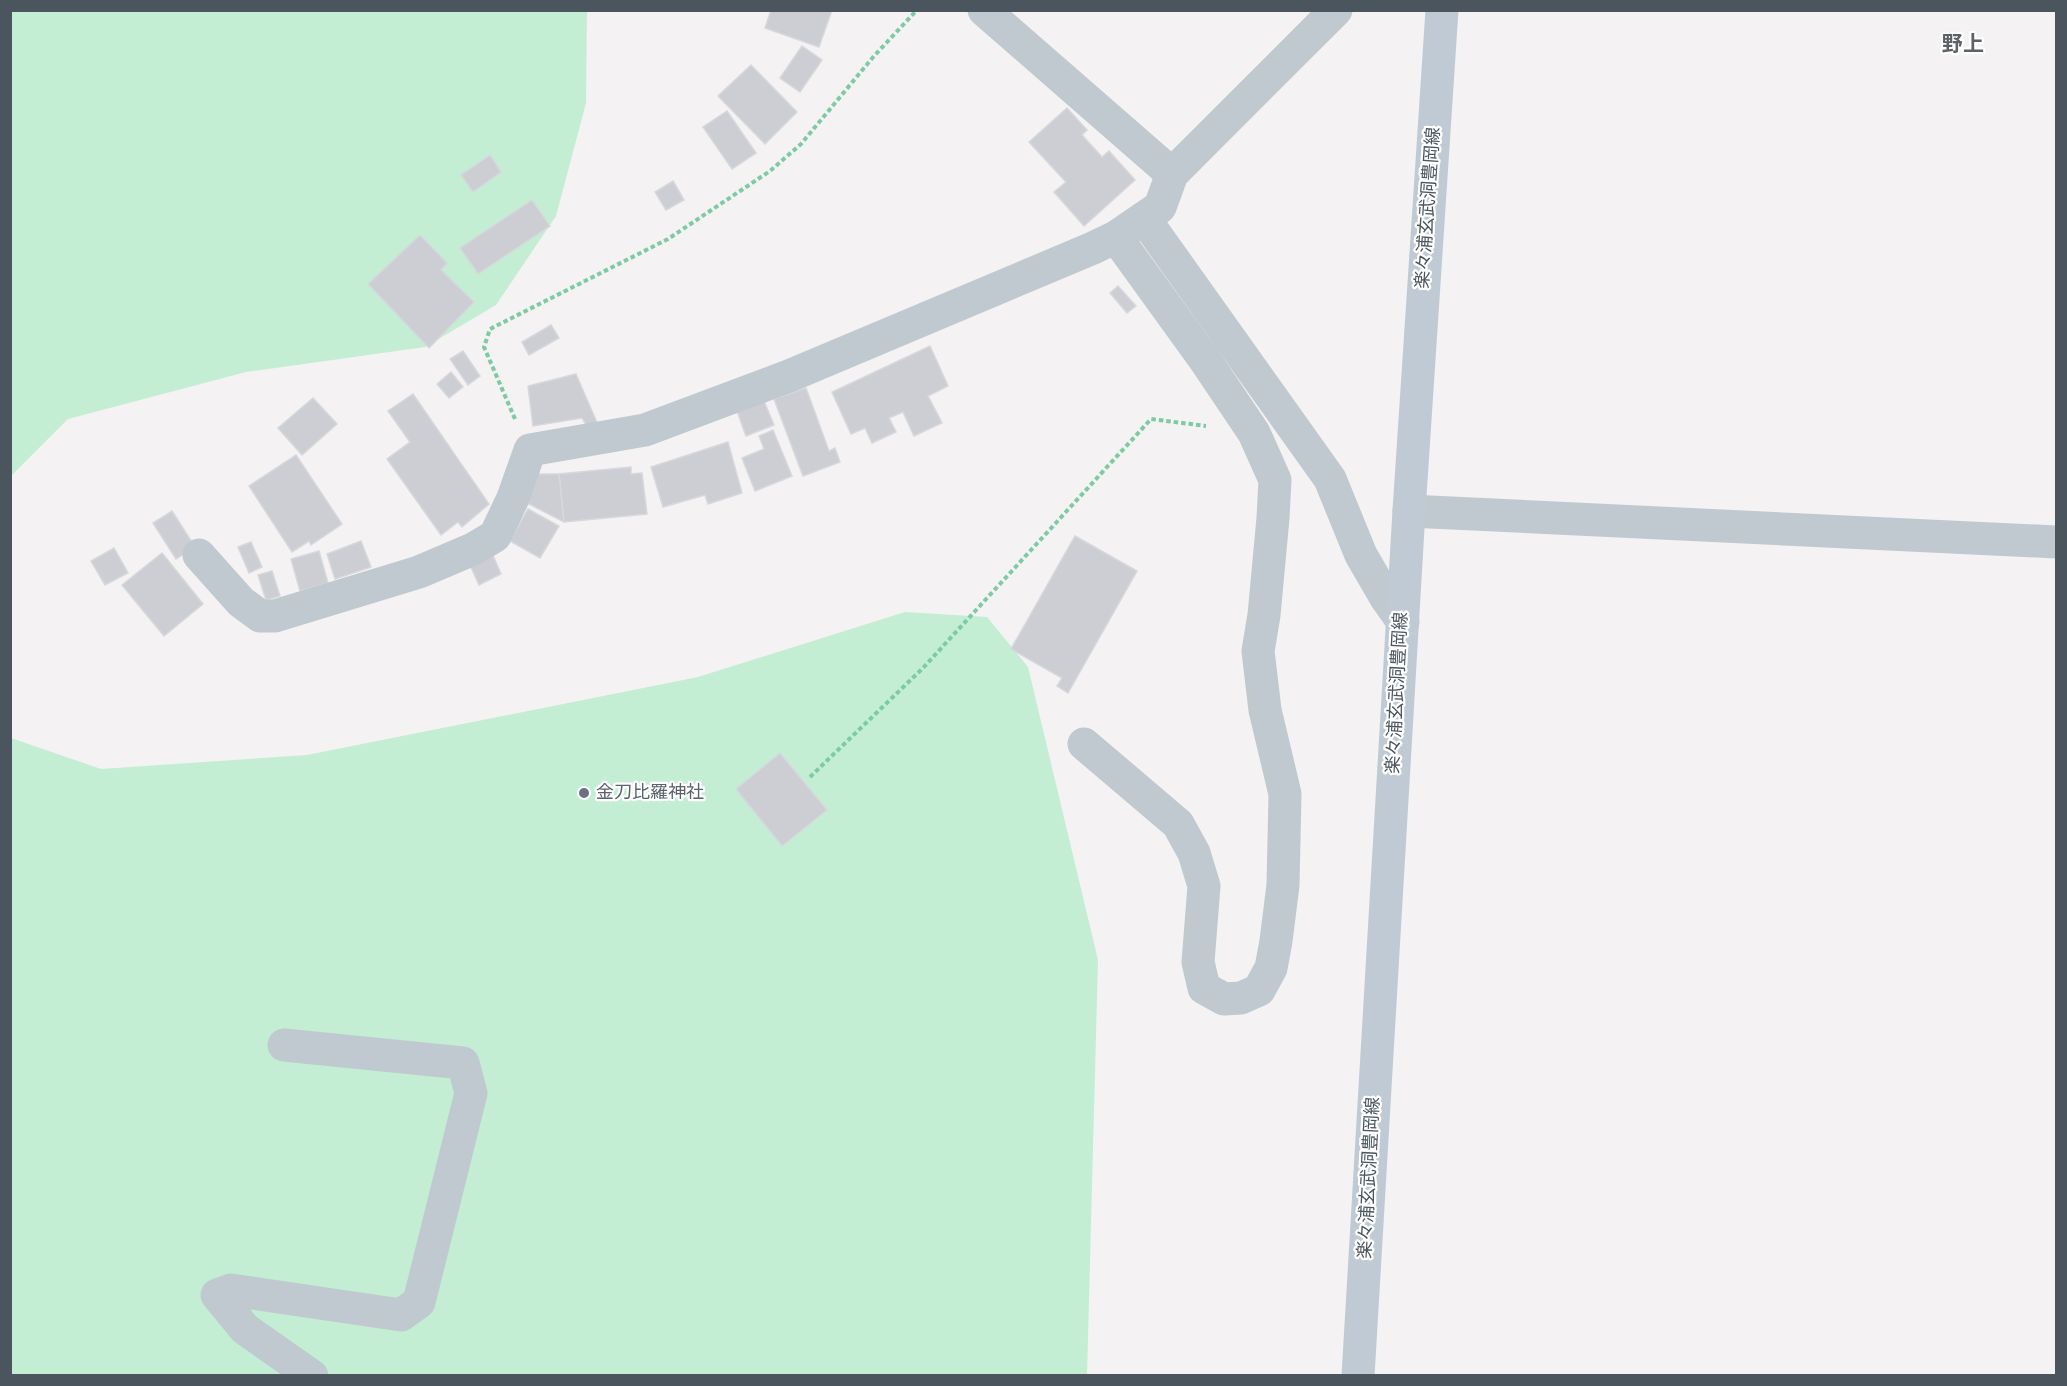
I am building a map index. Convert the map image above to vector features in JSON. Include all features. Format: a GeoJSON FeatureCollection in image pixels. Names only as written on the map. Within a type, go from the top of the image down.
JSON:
{"type":"FeatureCollection","features":[{"type":"Feature","properties":{"kind":"main road","name":"楽々浦玄武洞豊岡線"},"geometry":{"type":"LineString","coordinates":[[1358,1376],[1409,511],[1442,10]]}},
{"type":"Feature","properties":{"kind":"street"},"geometry":{"type":"LineString","coordinates":[[984,10],[1172,174]]}},
{"type":"Feature","properties":{"kind":"street"},"geometry":{"type":"LineString","coordinates":[[199,555],[241,602],[260,616],[275,616],[419,572],[473,549],[495,536],[513,498],[530,450],[645,430],[789,376],[1116,237],[1160,207],[1172,174],[1336,10]]}},
{"type":"Feature","properties":{"kind":"street"},"geometry":{"type":"LineString","coordinates":[[1144,218],[1330,480],[1361,555],[1403,622]]}},
{"type":"Feature","properties":{"kind":"street"},"geometry":{"type":"LineString","coordinates":[[1084,744],[1178,824],[1194,853],[1204,886],[1198,962],[1204,988],[1224,999],[1241,998],[1259,990],[1271,968],[1274,950],[1283,885],[1285,828],[1285,794],[1265,710],[1258,651],[1265,604],[1275,480],[1254,433],[1205,360],[1116,237]]}},
{"type":"Feature","properties":{"kind":"street"},"geometry":{"type":"LineString","coordinates":[[1409,511],[2056,542]]}},
{"type":"Feature","properties":{"kind":"street"},"geometry":{"type":"LineString","coordinates":[[284,1045],[463,1063],[471,1093],[419,1302],[401,1315],[231,1290],[217,1295],[245,1329],[312,1376]]}},
{"type":"Feature","properties":{"kind":"path"},"geometry":{"type":"LineString","coordinates":[[530,450],[484,347],[490,329],[668,239],[770,171],[801,144],[874,56],[917,10]]}},
{"type":"Feature","properties":{"kind":"path"},"geometry":{"type":"LineString","coordinates":[[810,777],[923,668],[1151,418],[1254,433]]}},
{"type":"Feature","properties":{"kind":"green space"},"geometry":{"type":"Polygon","coordinates":[[[11,11],[587,11],[586,103],[556,216],[496,305],[425,347],[246,372],[68,419],[11,476],[11,11]]]}},
{"type":"Feature","properties":{"kind":"green space"},"geometry":{"type":"Polygon","coordinates":[[[905,612],[987,617],[1028,667],[1098,960],[1087,1375],[11,1376],[11,738],[101,769],[307,755],[698,677],[905,612]]]}},
{"type":"Feature","properties":{"kind":"building"},"geometry":{"type":"Polygon","coordinates":[[[771,10],[832,10],[819,47],[765,28],[771,10]]]}},
{"type":"Feature","properties":{"kind":"building"},"geometry":{"type":"Polygon","coordinates":[[[802,46],[822,60],[800,92],[780,78],[802,46]]]}},
{"type":"Feature","properties":{"kind":"building"},"geometry":{"type":"Polygon","coordinates":[[[751,65],[797,112],[765,144],[718,96],[751,65]]]}},
{"type":"Feature","properties":{"kind":"building"},"geometry":{"type":"Polygon","coordinates":[[[1067,108],[1087,130],[1082,135],[1102,157],[1109,151],[1135,180],[1084,226],[1054,192],[1066,182],[1029,142],[1067,108]]]}},
{"type":"Feature","properties":{"kind":"building"},"geometry":{"type":"Polygon","coordinates":[[[727,111],[756,153],[732,169],[703,127],[727,111]]]}},
{"type":"Feature","properties":{"kind":"building"},"geometry":{"type":"Polygon","coordinates":[[[490,155],[501,172],[473,192],[461,175],[490,155]]]}},
{"type":"Feature","properties":{"kind":"building"},"geometry":{"type":"Polygon","coordinates":[[[673,181],[684,200],[666,210],[655,192],[673,181]]]}},
{"type":"Feature","properties":{"kind":"building"},"geometry":{"type":"Polygon","coordinates":[[[532,200],[550,226],[478,274],[460,248],[532,200]]]}},
{"type":"Feature","properties":{"kind":"building"},"geometry":{"type":"Polygon","coordinates":[[[420,235],[447,263],[441,270],[474,302],[429,348],[368,284],[420,235]]]}},
{"type":"Feature","properties":{"kind":"building"},"geometry":{"type":"Polygon","coordinates":[[[1118,286],[1136,306],[1127,313],[1110,293],[1118,286]]]}},
{"type":"Feature","properties":{"kind":"building"},"geometry":{"type":"Polygon","coordinates":[[[551,325],[559,338],[529,355],[522,342],[551,325]]]}},
{"type":"Feature","properties":{"kind":"building"},"geometry":{"type":"Polygon","coordinates":[[[930,346],[948,386],[928,396],[942,423],[914,436],[903,412],[889,418],[896,432],[872,443],[865,428],[851,434],[832,392],[930,346]]]}},
{"type":"Feature","properties":{"kind":"building"},"geometry":{"type":"Polygon","coordinates":[[[463,351],[480,376],[468,385],[450,359],[463,351]]]}},
{"type":"Feature","properties":{"kind":"building"},"geometry":{"type":"Polygon","coordinates":[[[451,372],[463,387],[449,398],[437,384],[451,372]]]}},
{"type":"Feature","properties":{"kind":"building"},"geometry":{"type":"Polygon","coordinates":[[[576,374],[598,425],[588,428],[582,418],[533,426],[528,386],[576,374]]]}},
{"type":"Feature","properties":{"kind":"building"},"geometry":{"type":"Polygon","coordinates":[[[806,388],[829,451],[835,448],[840,462],[803,476],[774,399],[806,388]]]}},
{"type":"Feature","properties":{"kind":"building"},"geometry":{"type":"Polygon","coordinates":[[[413,394],[489,504],[462,527],[458,522],[441,535],[387,459],[410,442],[388,411],[413,394]]]}},
{"type":"Feature","properties":{"kind":"building"},"geometry":{"type":"Polygon","coordinates":[[[313,398],[337,424],[302,455],[278,428],[313,398]]]}},
{"type":"Feature","properties":{"kind":"building"},"geometry":{"type":"Polygon","coordinates":[[[764,401],[774,425],[746,436],[737,411],[764,401]]]}},
{"type":"Feature","properties":{"kind":"building"},"geometry":{"type":"Polygon","coordinates":[[[773,430],[792,476],[755,491],[742,458],[764,449],[759,436],[773,430]]]}},
{"type":"Feature","properties":{"kind":"building"},"geometry":{"type":"Polygon","coordinates":[[[728,442],[742,493],[708,504],[705,495],[663,507],[651,467],[728,442]]]}},
{"type":"Feature","properties":{"kind":"building"},"geometry":{"type":"Polygon","coordinates":[[[296,455],[342,524],[311,545],[309,541],[292,552],[249,486],[296,455]]]}},
{"type":"Feature","properties":{"kind":"building"},"geometry":{"type":"Polygon","coordinates":[[[631,467],[631,474],[642,473],[647,514],[564,522],[559,474],[631,467]]]}},
{"type":"Feature","properties":{"kind":"building"},"geometry":{"type":"Polygon","coordinates":[[[536,474],[559,474],[564,522],[523,501],[536,474]]]}},
{"type":"Feature","properties":{"kind":"building"},"geometry":{"type":"Polygon","coordinates":[[[528,509],[559,526],[540,558],[510,541],[528,509]]]}},
{"type":"Feature","properties":{"kind":"building"},"geometry":{"type":"Polygon","coordinates":[[[172,511],[195,547],[176,559],[153,523],[172,511]]]}},
{"type":"Feature","properties":{"kind":"building"},"geometry":{"type":"Polygon","coordinates":[[[1075,536],[1137,571],[1068,693],[1057,686],[1062,678],[1011,649],[1075,536]]]}},
{"type":"Feature","properties":{"kind":"building"},"geometry":{"type":"Polygon","coordinates":[[[361,541],[371,567],[335,579],[327,554],[361,541]]]}},
{"type":"Feature","properties":{"kind":"building"},"geometry":{"type":"Polygon","coordinates":[[[251,542],[262,567],[249,573],[238,547],[251,542]]]}},
{"type":"Feature","properties":{"kind":"building"},"geometry":{"type":"Polygon","coordinates":[[[114,548],[128,573],[105,585],[91,561],[114,548]]]}},
{"type":"Feature","properties":{"kind":"building"},"geometry":{"type":"Polygon","coordinates":[[[319,551],[328,583],[300,591],[291,559],[319,551]]]}},
{"type":"Feature","properties":{"kind":"building"},"geometry":{"type":"Polygon","coordinates":[[[162,553],[203,604],[164,636],[122,585],[162,553]]]}},
{"type":"Feature","properties":{"kind":"building"},"geometry":{"type":"Polygon","coordinates":[[[492,553],[501,574],[479,585],[469,563],[492,553]]]}},
{"type":"Feature","properties":{"kind":"building"},"geometry":{"type":"Polygon","coordinates":[[[272,571],[280,596],[266,600],[258,575],[272,571]]]}},
{"type":"Feature","properties":{"kind":"building"},"geometry":{"type":"Polygon","coordinates":[[[780,753],[827,810],[782,846],[736,789],[780,753]]]}},
{"type":"Feature","properties":{"kind":"place","name":"金刀比羅神社"},"geometry":{"type":"Point","coordinates":[584,793]}},
{"type":"Feature","properties":{"kind":"district","name":"野上"},"geometry":{"type":"Point","coordinates":[1963,45]}}]}
